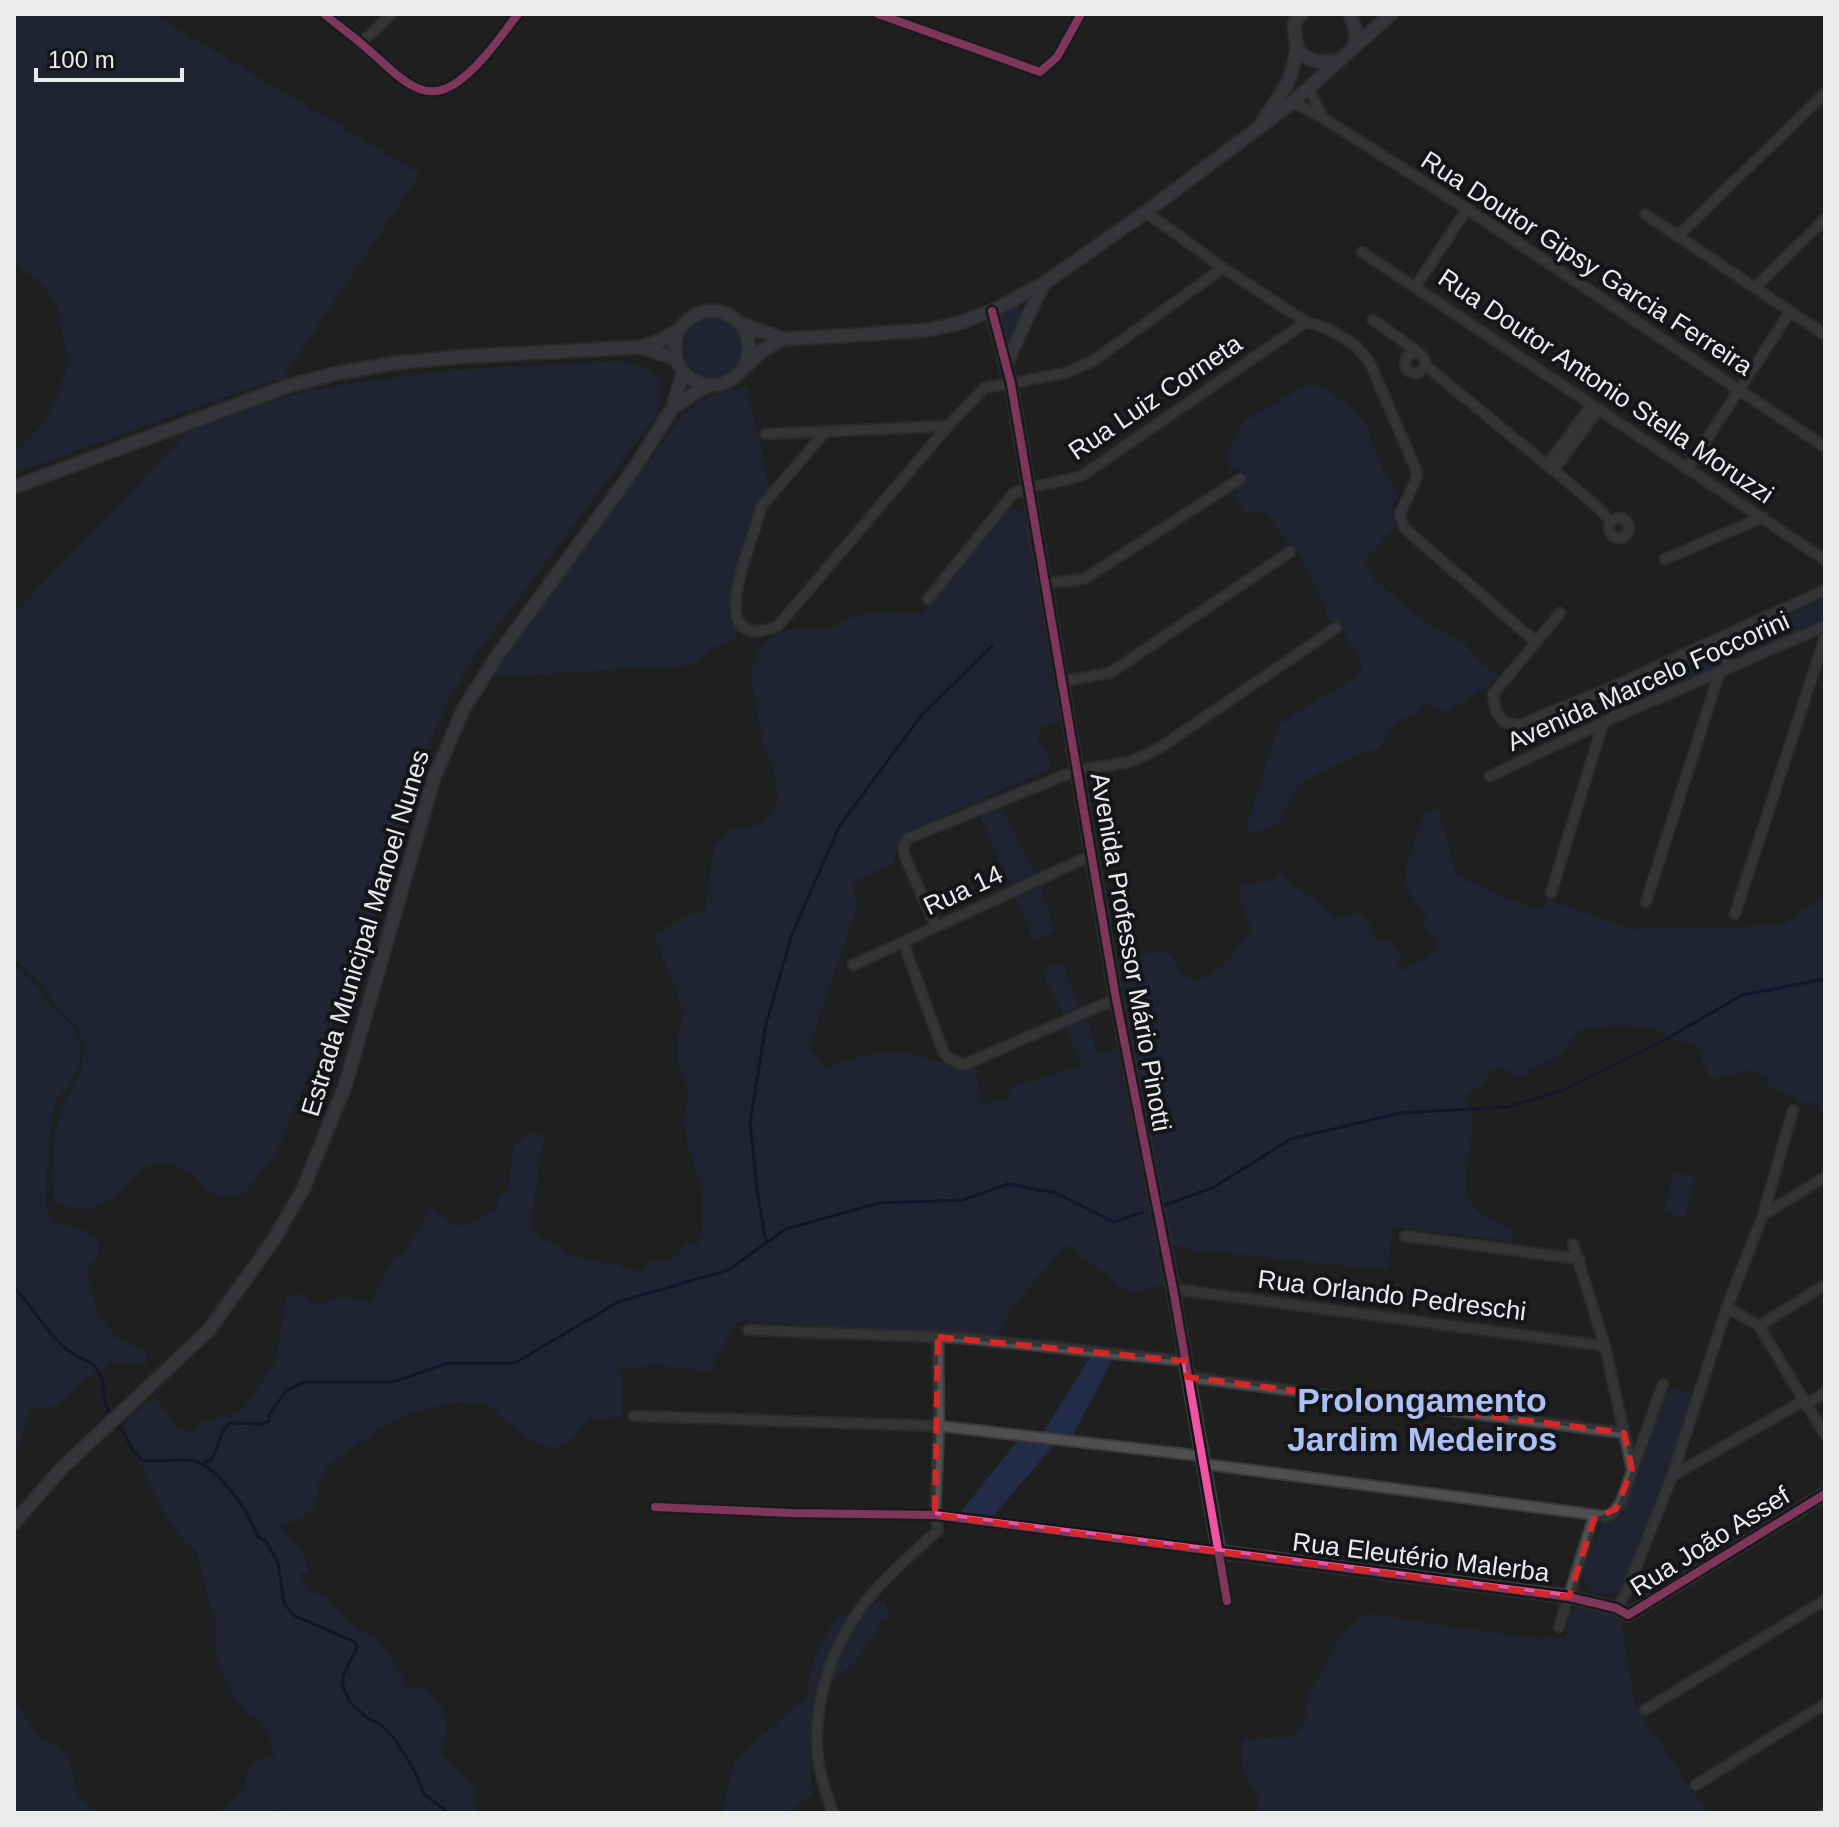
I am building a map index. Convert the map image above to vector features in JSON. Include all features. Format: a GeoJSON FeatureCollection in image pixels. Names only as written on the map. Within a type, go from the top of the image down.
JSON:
{"type":"FeatureCollection","features":[{"type":"Feature","properties":{"kind":"street"},"geometry":{"type":"LineString","coordinates":[[324,14],[401,80],[418,89],[435,91],[455,84],[518,14]]}},
{"type":"Feature","properties":{"kind":"street"},"geometry":{"type":"LineString","coordinates":[[361,43],[391,14]]}},
{"type":"Feature","properties":{"kind":"street"},"geometry":{"type":"LineString","coordinates":[[878,14],[1040,72],[1057,57],[1081,14]]}},
{"type":"Feature","properties":{"kind":"street"},"geometry":{"type":"LineString","coordinates":[[1350,14],[1356,32],[1354,47]]}},
{"type":"Feature","properties":{"kind":"street"},"geometry":{"type":"LineString","coordinates":[[14,487],[291,385],[395,363],[640,347],[660,341],[702,312],[716,310],[731,315],[742,324],[783,339],[927,330],[956,324],[992,311],[1043,284],[1146,212],[1293,102],[1391,14]]}},
{"type":"Feature","properties":{"kind":"street"},"geometry":{"type":"LineString","coordinates":[[1259,127],[1287,84],[1297,49],[1297,17]]}},
{"type":"Feature","properties":{"kind":"street"},"geometry":{"type":"LineString","coordinates":[[1297,49],[1305,57],[1319,63],[1338,61]]}},
{"type":"Feature","properties":{"kind":"street"},"geometry":{"type":"LineString","coordinates":[[1287,84],[1293,102]]}},
{"type":"Feature","properties":{"kind":"street"},"geometry":{"type":"LineString","coordinates":[[1309,89],[1323,118]]}},
{"type":"Feature","properties":{"kind":"street"},"geometry":{"type":"LineString","coordinates":[[1678,236],[1825,93]]}},
{"type":"Feature","properties":{"kind":"street","name":"Rua Doutor Gipsy Garcia Ferreira"},"geometry":{"type":"LineString","coordinates":[[1293,102],[1467,209],[1825,447]]}},
{"type":"Feature","properties":{"kind":"street"},"geometry":{"type":"LineString","coordinates":[[1416,286],[1467,209]]}},
{"type":"Feature","properties":{"kind":"street"},"geometry":{"type":"LineString","coordinates":[[1146,212],[1223,268],[1306,322],[1329,329],[1356,346],[1369,361],[1417,472],[1400,514],[1404,528],[1536,642],[1560,613]]}},
{"type":"Feature","properties":{"kind":"street"},"geometry":{"type":"LineString","coordinates":[[1645,214],[1825,335]]}},
{"type":"Feature","properties":{"kind":"street"},"geometry":{"type":"LineString","coordinates":[[1755,288],[1825,219]]}},
{"type":"Feature","properties":{"kind":"street","name":"Rua Doutor Antonio Stella Moruzzi"},"geometry":{"type":"LineString","coordinates":[[1362,252],[1825,560]]}},
{"type":"Feature","properties":{"kind":"street"},"geometry":{"type":"LineString","coordinates":[[826,431],[761,507],[734,601],[737,619],[745,628],[753,631],[777,627],[984,388],[1066,373],[1093,361],[1223,268]]}},
{"type":"Feature","properties":{"kind":"street"},"geometry":{"type":"LineString","coordinates":[[1007,362],[1043,284]]}},
{"type":"Feature","properties":{"kind":"street","name":"Avenida Professor Mário Pinotti"},"geometry":{"type":"LineString","coordinates":[[992,311],[1007,362],[1116,999],[1173,1289],[1227,1601]]}},
{"type":"Feature","properties":{"kind":"street"},"geometry":{"type":"LineString","coordinates":[[1688,468],[1790,312]]}},
{"type":"Feature","properties":{"kind":"street"},"geometry":{"type":"LineString","coordinates":[[1373,320],[1421,354],[1425,365],[1611,521]]}},
{"type":"Feature","properties":{"kind":"street","name":"Rua Luiz Corneta"},"geometry":{"type":"LineString","coordinates":[[928,599],[1013,494],[1027,487],[1046,486],[1083,475],[1306,322]]}},
{"type":"Feature","properties":{"kind":"street"},"geometry":{"type":"LineString","coordinates":[[742,324],[749,337],[750,352],[746,366]]}},
{"type":"Feature","properties":{"kind":"street"},"geometry":{"type":"LineString","coordinates":[[679,330],[675,344],[676,359],[683,372],[694,381],[708,385],[723,384],[736,377],[763,350],[783,339]]}},
{"type":"Feature","properties":{"kind":"street"},"geometry":{"type":"LineString","coordinates":[[1396,337],[1409,371],[1416,373],[1425,365]]}},
{"type":"Feature","properties":{"kind":"street"},"geometry":{"type":"LineString","coordinates":[[640,347],[676,359]]}},
{"type":"Feature","properties":{"kind":"street"},"geometry":{"type":"LineString","coordinates":[[1405,364],[1410,354],[1421,354]]}},
{"type":"Feature","properties":{"kind":"street","name":"Estrada Municipal Manoel Nunes"},"geometry":{"type":"LineString","coordinates":[[14,1523],[62,1468],[209,1330],[275,1238],[303,1189],[345,1086],[434,778],[451,733],[490,665],[634,469],[673,407],[683,372]]}},
{"type":"Feature","properties":{"kind":"street","name":"Estrada Municipal Manoel Nunes"},"geometry":{"type":"LineString","coordinates":[[673,407],[708,385]]}},
{"type":"Feature","properties":{"kind":"street"},"geometry":{"type":"LineString","coordinates":[[1550,468],[1596,407]]}},
{"type":"Feature","properties":{"kind":"street"},"geometry":{"type":"LineString","coordinates":[[765,434],[948,426]]}},
{"type":"Feature","properties":{"kind":"street"},"geometry":{"type":"LineString","coordinates":[[1045,583],[1084,579],[1240,479]]}},
{"type":"Feature","properties":{"kind":"street"},"geometry":{"type":"LineString","coordinates":[[1665,559],[1763,517]]}},
{"type":"Feature","properties":{"kind":"street"},"geometry":{"type":"LineString","coordinates":[[1063,681],[1110,673],[1290,552]]}},
{"type":"Feature","properties":{"kind":"street","name":"Avenida Marcelo Foccorini"},"geometry":{"type":"LineString","coordinates":[[1536,642],[1499,685],[1492,699],[1504,722],[1519,725],[1605,690],[1825,590]]}},
{"type":"Feature","properties":{"kind":"street","name":"Avenida Marcelo Foccorini"},"geometry":{"type":"LineString","coordinates":[[1490,776],[1615,717],[1825,626]]}},
{"type":"Feature","properties":{"kind":"street"},"geometry":{"type":"LineString","coordinates":[[936,926],[903,849],[911,837],[1078,770],[1130,762],[1158,749],[1336,628]]}},
{"type":"Feature","properties":{"kind":"street"},"geometry":{"type":"LineString","coordinates":[[1735,914],[1825,637]]}},
{"type":"Feature","properties":{"kind":"street"},"geometry":{"type":"LineString","coordinates":[[1716,641],[1730,668]]}},
{"type":"Feature","properties":{"kind":"street"},"geometry":{"type":"LineString","coordinates":[[1646,902],[1719,674]]}},
{"type":"Feature","properties":{"kind":"street"},"geometry":{"type":"LineString","coordinates":[[1605,690],[1615,717]]}},
{"type":"Feature","properties":{"kind":"street"},"geometry":{"type":"LineString","coordinates":[[1551,893],[1603,723]]}},
{"type":"Feature","properties":{"kind":"street","name":"Rua 14"},"geometry":{"type":"LineString","coordinates":[[853,965],[1092,855]]}},
{"type":"Feature","properties":{"kind":"street"},"geometry":{"type":"LineString","coordinates":[[903,942],[943,1051],[958,1063],[970,1063],[1116,999]]}},
{"type":"Feature","properties":{"kind":"street"},"geometry":{"type":"LineString","coordinates":[[1616,1608],[1626,1593],[1672,1476],[1727,1307],[1763,1215],[1793,1110]]}},
{"type":"Feature","properties":{"kind":"street"},"geometry":{"type":"LineString","coordinates":[[1763,1215],[1825,1177]]}},
{"type":"Feature","properties":{"kind":"street"},"geometry":{"type":"LineString","coordinates":[[1405,1236],[1580,1259]]}},
{"type":"Feature","properties":{"kind":"street"},"geometry":{"type":"LineString","coordinates":[[1573,1244],[1605,1346],[1632,1469]]}},
{"type":"Feature","properties":{"kind":"street"},"geometry":{"type":"LineString","coordinates":[[1759,1326],[1825,1285]]}},
{"type":"Feature","properties":{"kind":"street","name":"Rua Orlando Pedreschi"},"geometry":{"type":"LineString","coordinates":[[1173,1289],[1605,1346]]}},
{"type":"Feature","properties":{"kind":"street"},"geometry":{"type":"LineString","coordinates":[[1727,1307],[1759,1326],[1825,1435]]}},
{"type":"Feature","properties":{"kind":"street"},"geometry":{"type":"LineString","coordinates":[[748,1330],[938,1337],[1185,1361]]}},
{"type":"Feature","properties":{"kind":"street"},"geometry":{"type":"LineString","coordinates":[[833,1813],[819,1754],[817,1730],[823,1689],[841,1639],[868,1599],[938,1530],[935,1515],[939,1426],[938,1337]]}},
{"type":"Feature","properties":{"kind":"street"},"geometry":{"type":"LineString","coordinates":[[1187,1377],[1624,1433]]}},
{"type":"Feature","properties":{"kind":"street"},"geometry":{"type":"LineString","coordinates":[[634,1416],[939,1426],[1594,1516],[1611,1515],[1616,1509],[1663,1384]]}},
{"type":"Feature","properties":{"kind":"street"},"geometry":{"type":"LineString","coordinates":[[1672,1476],[1798,1404],[1806,1404],[1825,1393]]}},
{"type":"Feature","properties":{"kind":"street","name":"Rua João Assef"},"geometry":{"type":"LineString","coordinates":[[1616,1608],[1631,1614],[1825,1494]]}},
{"type":"Feature","properties":{"kind":"street"},"geometry":{"type":"LineString","coordinates":[[655,1507],[935,1515],[1219,1552]]}},
{"type":"Feature","properties":{"kind":"street"},"geometry":{"type":"LineString","coordinates":[[1559,1627],[1594,1516]]}},
{"type":"Feature","properties":{"kind":"street","name":"Rua Eleutério Malerba"},"geometry":{"type":"LineString","coordinates":[[1219,1552],[1569,1597],[1616,1608]]}},
{"type":"Feature","properties":{"kind":"street"},"geometry":{"type":"LineString","coordinates":[[1645,1710],[1825,1600]]}},
{"type":"Feature","properties":{"kind":"street"},"geometry":{"type":"LineString","coordinates":[[1696,1785],[1825,1704]]}},
{"type":"Feature","properties":{"kind":"highlighted area"},"geometry":{"type":"Polygon","coordinates":[[[938,1337],[1185,1361],[1187,1377],[1624,1433],[1632,1469],[1616,1509],[1594,1519],[1569,1597],[935,1515],[938,1337]]]}},
{"type":"Feature","properties":{"kind":"shaded area"},"geometry":{"type":"Polygon","coordinates":[[[14,14],[152,14],[420,174],[284,376],[14,473],[14,454],[46,421],[68,363],[57,305],[40,282],[14,263],[14,14]]]}},
{"type":"Feature","properties":{"kind":"shaded area"},"geometry":{"type":"Polygon","coordinates":[[[1018,305],[1025,310],[1013,338],[1007,338],[1001,314],[1018,305]]]}},
{"type":"Feature","properties":{"kind":"shaded area"},"geometry":{"type":"Polygon","coordinates":[[[713,319],[734,327],[742,348],[734,369],[713,377],[692,369],[684,348],[692,327],[713,319]]]}},
{"type":"Feature","properties":{"kind":"shaded area"},"geometry":{"type":"Polygon","coordinates":[[[621,361],[643,367],[656,376],[661,390],[658,413],[476,654],[447,702],[420,766],[346,1012],[327,1032],[275,1155],[242,1195],[221,1195],[208,1190],[192,1173],[169,1163],[143,1167],[107,1201],[89,1208],[70,1207],[55,1200],[52,1176],[55,1134],[60,1110],[81,1072],[84,1049],[79,1028],[57,1008],[40,983],[14,958],[14,614],[190,430],[291,395],[340,385],[456,370],[621,361]]]}},
{"type":"Feature","properties":{"kind":"shaded area"},"geometry":{"type":"Polygon","coordinates":[[[1307,385],[1323,387],[1347,404],[1366,425],[1385,476],[1397,494],[1392,506],[1396,527],[1364,560],[1375,580],[1419,618],[1466,645],[1499,677],[1450,711],[1439,710],[1428,703],[1394,724],[1379,747],[1327,768],[1298,785],[1279,824],[1250,833],[1246,827],[1279,724],[1355,678],[1363,667],[1338,621],[1329,621],[1303,563],[1270,515],[1259,511],[1246,514],[1236,498],[1237,487],[1248,478],[1240,470],[1229,467],[1226,452],[1245,421],[1307,385]]]}},
{"type":"Feature","properties":{"kind":"shaded area"},"geometry":{"type":"Polygon","coordinates":[[[747,386],[770,491],[752,513],[729,611],[732,623],[738,630],[736,639],[717,645],[691,665],[490,677],[682,417],[702,399],[747,386]]]}},
{"type":"Feature","properties":{"kind":"shaded area"},"geometry":{"type":"Polygon","coordinates":[[[1014,509],[1026,515],[1059,722],[1040,728],[1038,742],[1045,747],[1051,768],[908,832],[896,849],[894,863],[857,879],[853,886],[857,908],[810,1048],[825,1070],[858,1057],[892,1052],[953,1065],[975,1064],[982,1105],[1007,1098],[1011,1088],[1081,1065],[1066,1027],[1087,1019],[1098,1055],[1116,1047],[1165,1285],[1129,1292],[1068,1245],[1019,1299],[997,1337],[758,1322],[750,1319],[736,1323],[713,1363],[712,1371],[656,1365],[619,1369],[623,1385],[622,1417],[591,1418],[567,1443],[553,1449],[526,1438],[487,1404],[457,1402],[419,1410],[379,1429],[328,1465],[320,1479],[315,1507],[300,1519],[280,1525],[302,1553],[309,1573],[298,1572],[311,1592],[326,1598],[357,1629],[374,1638],[388,1651],[407,1687],[424,1687],[442,1709],[447,1726],[440,1753],[475,1788],[476,1813],[282,1813],[282,1806],[274,1813],[219,1813],[246,1788],[247,1772],[259,1760],[274,1756],[272,1745],[262,1723],[258,1718],[249,1717],[228,1688],[215,1652],[216,1618],[196,1550],[180,1536],[160,1506],[123,1424],[155,1397],[179,1431],[188,1432],[202,1423],[243,1410],[276,1361],[286,1298],[298,1293],[317,1306],[339,1297],[372,1301],[386,1270],[393,1260],[406,1251],[431,1207],[453,1225],[468,1225],[496,1210],[498,1198],[507,1194],[514,1146],[529,1134],[544,1135],[530,1228],[565,1253],[639,1271],[652,1260],[675,1258],[686,1243],[698,1246],[703,1224],[703,1191],[688,1147],[684,1120],[689,1090],[678,1062],[683,1010],[654,934],[692,914],[705,912],[714,846],[732,829],[758,825],[774,814],[778,800],[774,771],[763,744],[750,670],[759,650],[771,637],[792,628],[831,629],[853,617],[880,611],[913,615],[922,613],[994,520],[1006,510],[1014,509]]]}},
{"type":"Feature","properties":{"kind":"shaded area"},"geometry":{"type":"Polygon","coordinates":[[[1825,598],[1825,620],[1746,655],[1737,655],[1734,651],[1732,645],[1735,638],[1825,598]]]}},
{"type":"Feature","properties":{"kind":"shaded area"},"geometry":{"type":"Polygon","coordinates":[[[1706,650],[1719,657],[1714,669],[1626,707],[1618,703],[1619,690],[1706,650]]]}},
{"type":"Feature","properties":{"kind":"shaded area"},"geometry":{"type":"Polygon","coordinates":[[[1000,805],[1035,875],[1012,886],[978,813],[1000,805]]]}},
{"type":"Feature","properties":{"kind":"shaded area"},"geometry":{"type":"Polygon","coordinates":[[[1438,809],[1457,876],[1541,911],[1547,899],[1630,929],[1782,926],[1825,896],[1825,1110],[1818,1103],[1800,1103],[1792,1095],[1768,1087],[1768,1078],[1748,1069],[1713,1079],[1696,1046],[1652,1029],[1620,1025],[1579,1030],[1561,1054],[1518,1077],[1502,1067],[1490,1070],[1488,1079],[1464,1097],[1472,1120],[1466,1177],[1469,1200],[1478,1211],[1514,1232],[1510,1241],[1394,1227],[1388,1270],[1205,1253],[1172,1245],[1129,1032],[1118,952],[1135,957],[1160,951],[1171,956],[1182,974],[1194,981],[1204,978],[1227,961],[1252,930],[1241,903],[1241,884],[1273,881],[1282,871],[1291,884],[1323,906],[1333,917],[1342,918],[1353,913],[1366,920],[1375,940],[1388,941],[1402,955],[1396,961],[1403,971],[1437,951],[1436,937],[1423,928],[1427,917],[1404,885],[1407,865],[1426,810],[1438,809]]]}},
{"type":"Feature","properties":{"kind":"shaded area"},"geometry":{"type":"Polygon","coordinates":[[[1040,885],[1055,933],[1034,940],[1015,895],[1040,885]]]}},
{"type":"Feature","properties":{"kind":"shaded area"},"geometry":{"type":"Polygon","coordinates":[[[1063,962],[1080,1011],[1065,1019],[1041,970],[1063,962]]]}},
{"type":"Feature","properties":{"kind":"shaded area"},"geometry":{"type":"Polygon","coordinates":[[[14,963],[37,986],[50,1005],[73,1026],[80,1044],[80,1064],[69,1087],[56,1099],[48,1147],[45,1204],[51,1223],[75,1226],[96,1237],[99,1254],[86,1270],[96,1306],[104,1323],[116,1337],[146,1353],[146,1365],[110,1362],[55,1406],[32,1409],[15,1456],[14,963]]]}},
{"type":"Feature","properties":{"kind":"shaded area"},"geometry":{"type":"Polygon","coordinates":[[[1675,1172],[1696,1178],[1685,1218],[1664,1212],[1675,1172]]]}},
{"type":"Feature","properties":{"kind":"shaded area"},"geometry":{"type":"Polygon","coordinates":[[[1091,1356],[1113,1359],[1072,1437],[1052,1447],[992,1518],[959,1514],[1020,1438],[1043,1432],[1091,1356]]]}},
{"type":"Feature","properties":{"kind":"shaded area"},"geometry":{"type":"Polygon","coordinates":[[[1669,1388],[1695,1394],[1621,1590],[1611,1595],[1591,1593],[1584,1576],[1586,1558],[1603,1522],[1616,1521],[1622,1515],[1669,1388]]]}},
{"type":"Feature","properties":{"kind":"shaded area"},"geometry":{"type":"Polygon","coordinates":[[[885,1600],[889,1619],[881,1621],[856,1660],[819,1688],[810,1740],[813,1793],[789,1813],[723,1813],[735,1761],[807,1696],[814,1662],[836,1621],[843,1612],[847,1620],[859,1620],[871,1607],[885,1600]]]}},
{"type":"Feature","properties":{"kind":"shaded area"},"geometry":{"type":"Polygon","coordinates":[[[1578,1607],[1601,1607],[1620,1617],[1635,1706],[1708,1813],[1256,1813],[1260,1798],[1244,1771],[1243,1739],[1293,1737],[1304,1724],[1307,1696],[1327,1663],[1341,1631],[1368,1614],[1536,1639],[1566,1636],[1570,1615],[1578,1607]]]}},
{"type":"Feature","properties":{"kind":"shaded area"},"geometry":{"type":"Polygon","coordinates":[[[14,1700],[40,1739],[55,1744],[67,1755],[79,1797],[97,1813],[14,1813],[14,1700]]]}},
{"type":"Feature","properties":{"kind":"waterway"},"geometry":{"type":"LineString","coordinates":[[766,1242],[750,1123],[766,1024],[792,934],[840,825],[921,716],[992,646]]}},
{"type":"Feature","properties":{"kind":"waterway"},"geometry":{"type":"LineString","coordinates":[[1165,1205],[1214,1187],[1291,1139],[1400,1113],[1507,1107],[1561,1091],[1665,1040],[1742,995],[1825,979]]}},
{"type":"Feature","properties":{"kind":"waterway"},"geometry":{"type":"LineString","coordinates":[[202,1464],[213,1458],[223,1430],[230,1423],[262,1424],[269,1421],[269,1415],[286,1391],[304,1382],[393,1382],[448,1363],[515,1363],[618,1302],[728,1270],[786,1229],[879,1203],[963,1200],[1008,1184],[1056,1193],[1114,1222],[1142,1212]]}},
{"type":"Feature","properties":{"kind":"waterway"},"geometry":{"type":"LineString","coordinates":[[14,1287],[56,1340],[97,1368],[111,1414]]}},
{"type":"Feature","properties":{"kind":"waterway"},"geometry":{"type":"LineString","coordinates":[[116,1420],[142,1460],[194,1461],[204,1465],[224,1482],[278,1563],[284,1603],[293,1615],[355,1642],[357,1648],[343,1676],[343,1688],[350,1702],[394,1738],[414,1770],[424,1794],[449,1813]]}},
{"type":"Feature","properties":{"kind":"cycle path"},"geometry":{"type":"LineString","coordinates":[[324,14],[400,78],[432,91],[456,83],[474,68],[518,14]]}},
{"type":"Feature","properties":{"kind":"cycle path"},"geometry":{"type":"LineString","coordinates":[[878,14],[1040,72],[1057,57],[1081,14]]}},
{"type":"Feature","properties":{"kind":"cycle path"},"geometry":{"type":"LineString","coordinates":[[992,311],[1011,384],[1116,999],[1173,1289],[1227,1601]]}},
{"type":"Feature","properties":{"kind":"cycle path"},"geometry":{"type":"LineString","coordinates":[[655,1507],[935,1515],[1569,1597],[1616,1608],[1628,1615],[1825,1494]]}},
{"type":"Feature","properties":{"kind":"district","name":"Prolongamento Jardim Medeiros"},"geometry":{"type":"Point","coordinates":[1422,1420]}}]}
